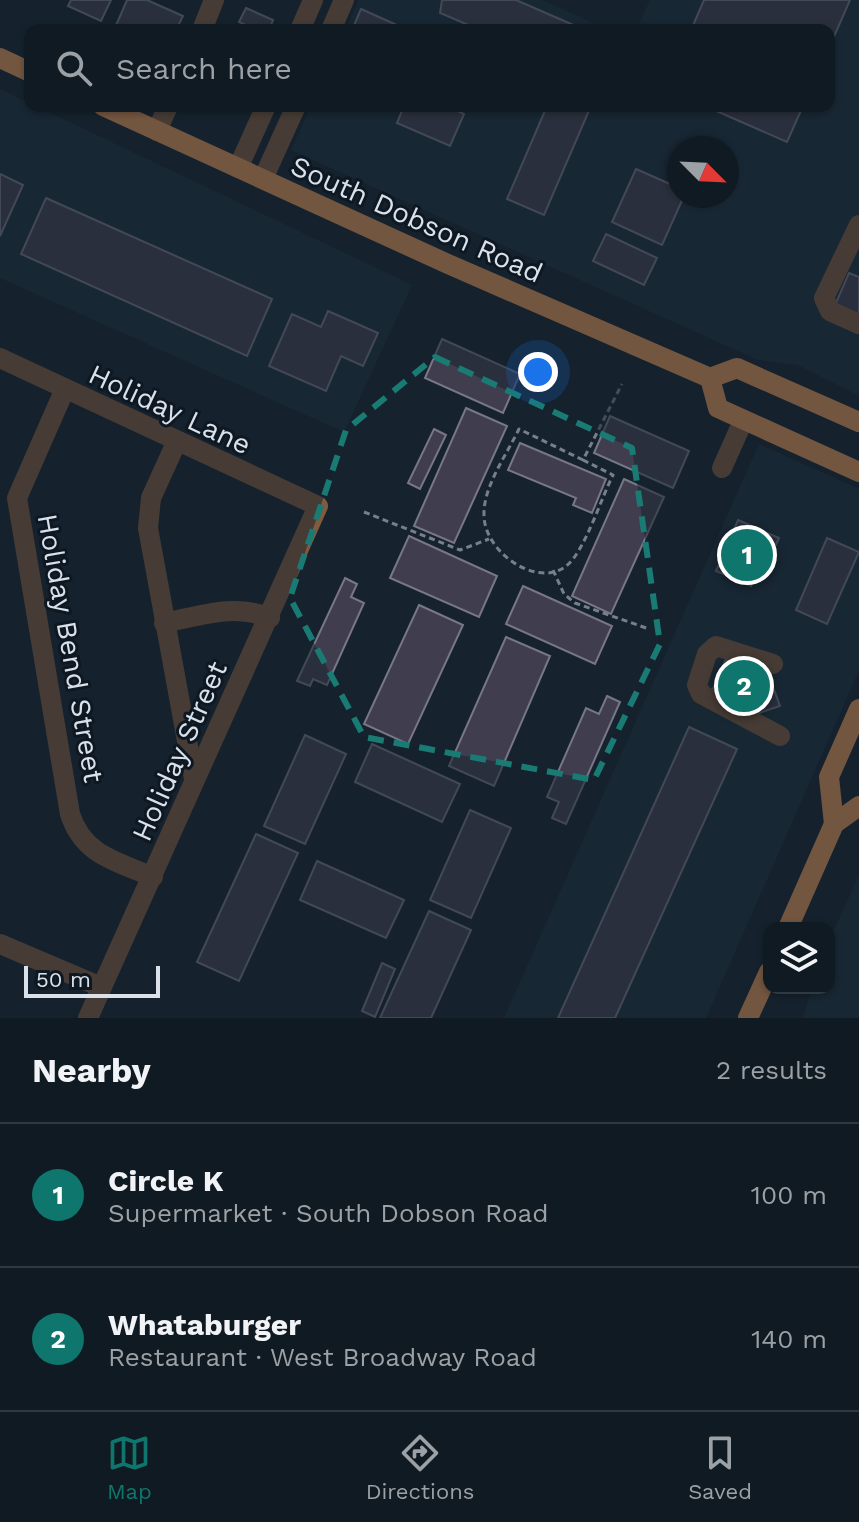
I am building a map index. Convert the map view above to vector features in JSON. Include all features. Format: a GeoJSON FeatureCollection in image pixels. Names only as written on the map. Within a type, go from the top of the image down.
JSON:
{"type":"FeatureCollection","features":[{"type":"Feature","properties":{"kind":"main road"},"geometry":{"type":"LineString","coordinates":[[0,58],[24,69]]}},
{"type":"Feature","properties":{"kind":"main road","name":"South Dobson Road"},"geometry":{"type":"LineString","coordinates":[[116,112],[710,378]]}},
{"type":"Feature","properties":{"kind":"main road"},"geometry":{"type":"LineString","coordinates":[[859,422],[737,368],[710,378],[718,408],[859,472]]}},
{"type":"Feature","properties":{"kind":"main road"},"geometry":{"type":"LineString","coordinates":[[791,922],[834,824],[829,777],[859,709]]}},
{"type":"Feature","properties":{"kind":"main road"},"geometry":{"type":"LineString","coordinates":[[834,824],[859,806]]}},
{"type":"Feature","properties":{"kind":"main road"},"geometry":{"type":"LineString","coordinates":[[748,1018],[763,985]]}},
{"type":"Feature","properties":{"kind":"street"},"geometry":{"type":"LineString","coordinates":[[204,24],[214,0]]}},
{"type":"Feature","properties":{"kind":"street"},"geometry":{"type":"LineString","coordinates":[[303,24],[313,0]]}},
{"type":"Feature","properties":{"kind":"street"},"geometry":{"type":"LineString","coordinates":[[334,24],[344,0]]}},
{"type":"Feature","properties":{"kind":"street"},"geometry":{"type":"LineString","coordinates":[[157,131],[165,112]]}},
{"type":"Feature","properties":{"kind":"street"},"geometry":{"type":"LineString","coordinates":[[238,168],[263,112]]}},
{"type":"Feature","properties":{"kind":"street"},"geometry":{"type":"LineString","coordinates":[[263,179],[293,112]]}},
{"type":"Feature","properties":{"kind":"street"},"geometry":{"type":"LineString","coordinates":[[859,225],[824,298],[830,311],[859,324]]}},
{"type":"Feature","properties":{"kind":"street","name":"Holiday Lane"},"geometry":{"type":"LineString","coordinates":[[0,358],[64,391],[318,506]]}},
{"type":"Feature","properties":{"kind":"street","name":"Holiday Bend Street"},"geometry":{"type":"LineString","coordinates":[[64,391],[17,498],[70,814],[77,836],[94,851],[153,877]]}},
{"type":"Feature","properties":{"kind":"street"},"geometry":{"type":"LineString","coordinates":[[722,468],[743,421]]}},
{"type":"Feature","properties":{"kind":"street"},"geometry":{"type":"LineString","coordinates":[[176,443],[151,498],[148,528],[194,779]]}},
{"type":"Feature","properties":{"kind":"street","name":"Holiday Street"},"geometry":{"type":"LineString","coordinates":[[88,1018],[318,506]]}},
{"type":"Feature","properties":{"kind":"street"},"geometry":{"type":"LineString","coordinates":[[164,623],[237,610],[253,611],[270,618]]}},
{"type":"Feature","properties":{"kind":"street"},"geometry":{"type":"LineString","coordinates":[[773,664],[716,646],[707,654],[697,685],[701,694],[780,736]]}},
{"type":"Feature","properties":{"kind":"street"},"geometry":{"type":"LineString","coordinates":[[0,944],[101,987]]}},
{"type":"Feature","properties":{"kind":"path"},"geometry":{"type":"LineString","coordinates":[[583,460],[622,384]]}},
{"type":"Feature","properties":{"kind":"path"},"geometry":{"type":"LineString","coordinates":[[519,429],[613,475],[574,558],[553,570],[516,565],[497,552],[489,539],[484,528],[485,503],[519,429]]}},
{"type":"Feature","properties":{"kind":"path"},"geometry":{"type":"LineString","coordinates":[[364,512],[460,550],[489,539]]}},
{"type":"Feature","properties":{"kind":"path"},"geometry":{"type":"LineString","coordinates":[[553,570],[564,594],[575,603],[649,629]]}},
{"type":"Feature","properties":{"kind":"highlighted area"},"geometry":{"type":"Polygon","coordinates":[[[435,357],[632,448],[660,644],[594,780],[364,737],[290,598],[346,430],[435,357]]]}},
{"type":"Feature","properties":{"kind":"shaded area"},"geometry":{"type":"Polygon","coordinates":[[[359,0],[542,0],[595,24],[348,24],[359,0]]]}},
{"type":"Feature","properties":{"kind":"shaded area"},"geometry":{"type":"Polygon","coordinates":[[[650,0],[859,0],[859,396],[798,365],[758,360],[291,150],[308,112],[835,112],[835,24],[639,24],[650,0]]]}},
{"type":"Feature","properties":{"kind":"shaded area"},"geometry":{"type":"Polygon","coordinates":[[[0,89],[24,100],[24,112],[48,112],[412,285],[344,432],[0,278],[0,89]]]}},
{"type":"Feature","properties":{"kind":"shaded area"},"geometry":{"type":"Polygon","coordinates":[[[759,444],[859,489],[859,670],[706,1018],[504,1018],[759,444]]]}},
{"type":"Feature","properties":{"kind":"shaded area"},"geometry":{"type":"Polygon","coordinates":[[[859,875],[859,1018],[803,1018],[810,994],[835,994],[835,928],[859,875]]]}},
{"type":"Feature","properties":{"kind":"building"},"geometry":{"type":"Polygon","coordinates":[[[71,0],[111,0],[101,21],[68,6],[71,0]]]}},
{"type":"Feature","properties":{"kind":"building"},"geometry":{"type":"Polygon","coordinates":[[[127,0],[147,0],[183,16],[179,24],[117,24],[127,0]]]}},
{"type":"Feature","properties":{"kind":"building"},"geometry":{"type":"Polygon","coordinates":[[[442,0],[516,0],[571,24],[466,24],[440,13],[442,0]]]}},
{"type":"Feature","properties":{"kind":"building"},"geometry":{"type":"Polygon","coordinates":[[[704,0],[850,0],[835,34],[835,24],[694,24],[704,0]]]}},
{"type":"Feature","properties":{"kind":"building"},"geometry":{"type":"Polygon","coordinates":[[[246,8],[273,20],[271,24],[239,22],[246,8]]]}},
{"type":"Feature","properties":{"kind":"building"},"geometry":{"type":"Polygon","coordinates":[[[361,9],[395,24],[355,24],[361,9]]]}},
{"type":"Feature","properties":{"kind":"building"},"geometry":{"type":"Polygon","coordinates":[[[402,112],[464,114],[450,146],[397,123],[402,112]]]}},
{"type":"Feature","properties":{"kind":"building"},"geometry":{"type":"Polygon","coordinates":[[[544,112],[588,112],[544,215],[507,199],[544,112]]]}},
{"type":"Feature","properties":{"kind":"building"},"geometry":{"type":"Polygon","coordinates":[[[719,112],[800,112],[787,142],[719,112]]]}},
{"type":"Feature","properties":{"kind":"building"},"geometry":{"type":"Polygon","coordinates":[[[636,169],[667,183],[667,208],[679,208],[662,245],[612,222],[636,169]]]}},
{"type":"Feature","properties":{"kind":"building"},"geometry":{"type":"Polygon","coordinates":[[[0,174],[23,185],[0,236],[0,174]]]}},
{"type":"Feature","properties":{"kind":"building"},"geometry":{"type":"Polygon","coordinates":[[[46,198],[272,299],[247,356],[21,254],[46,198]]]}},
{"type":"Feature","properties":{"kind":"building"},"geometry":{"type":"Polygon","coordinates":[[[606,234],[657,258],[644,285],[593,261],[606,234]]]}},
{"type":"Feature","properties":{"kind":"building"},"geometry":{"type":"Polygon","coordinates":[[[849,273],[859,277],[859,320],[835,305],[849,273]]]}},
{"type":"Feature","properties":{"kind":"building"},"geometry":{"type":"Polygon","coordinates":[[[328,311],[378,333],[363,366],[341,356],[326,391],[269,366],[292,314],[321,327],[328,311]]]}},
{"type":"Feature","properties":{"kind":"building"},"geometry":{"type":"Polygon","coordinates":[[[442,339],[520,374],[503,413],[425,378],[442,339]]]}},
{"type":"Feature","properties":{"kind":"building"},"geometry":{"type":"Polygon","coordinates":[[[466,408],[507,426],[454,543],[414,526],[466,408]]]}},
{"type":"Feature","properties":{"kind":"building"},"geometry":{"type":"Polygon","coordinates":[[[610,416],[689,451],[673,488],[594,453],[610,416]]]}},
{"type":"Feature","properties":{"kind":"building"},"geometry":{"type":"Polygon","coordinates":[[[434,429],[446,435],[420,489],[408,483],[434,429]]]}},
{"type":"Feature","properties":{"kind":"building"},"geometry":{"type":"Polygon","coordinates":[[[520,443],[606,479],[592,513],[573,505],[576,498],[508,470],[520,443]]]}},
{"type":"Feature","properties":{"kind":"building"},"geometry":{"type":"Polygon","coordinates":[[[624,479],[664,497],[611,614],[572,596],[624,479]]]}},
{"type":"Feature","properties":{"kind":"building"},"geometry":{"type":"Polygon","coordinates":[[[738,520],[779,538],[762,575],[757,572],[751,586],[716,571],[738,520]]]}},
{"type":"Feature","properties":{"kind":"building"},"geometry":{"type":"Polygon","coordinates":[[[409,536],[497,576],[479,617],[390,578],[409,536]]]}},
{"type":"Feature","properties":{"kind":"building"},"geometry":{"type":"Polygon","coordinates":[[[827,538],[859,552],[827,624],[796,610],[827,538]]]}},
{"type":"Feature","properties":{"kind":"building"},"geometry":{"type":"Polygon","coordinates":[[[345,578],[357,584],[351,597],[364,603],[327,685],[313,679],[310,686],[297,681],[345,578]]]}},
{"type":"Feature","properties":{"kind":"building"},"geometry":{"type":"Polygon","coordinates":[[[523,586],[612,626],[595,664],[506,624],[523,586]]]}},
{"type":"Feature","properties":{"kind":"building"},"geometry":{"type":"Polygon","coordinates":[[[419,605],[463,625],[408,744],[364,724],[419,605]]]}},
{"type":"Feature","properties":{"kind":"building"},"geometry":{"type":"Polygon","coordinates":[[[506,637],[550,656],[494,786],[449,766],[506,637]]]}},
{"type":"Feature","properties":{"kind":"building"},"geometry":{"type":"Polygon","coordinates":[[[726,659],[770,679],[780,706],[753,715],[711,693],[726,659]]]}},
{"type":"Feature","properties":{"kind":"building"},"geometry":{"type":"Polygon","coordinates":[[[607,696],[620,702],[566,824],[552,818],[559,802],[547,797],[586,708],[599,714],[607,696]]]}},
{"type":"Feature","properties":{"kind":"building"},"geometry":{"type":"Polygon","coordinates":[[[689,727],[737,749],[615,1018],[558,1018],[689,727]]]}},
{"type":"Feature","properties":{"kind":"building"},"geometry":{"type":"Polygon","coordinates":[[[305,735],[346,754],[305,844],[264,826],[305,735]]]}},
{"type":"Feature","properties":{"kind":"building"},"geometry":{"type":"Polygon","coordinates":[[[372,744],[460,784],[442,822],[355,782],[372,744]]]}},
{"type":"Feature","properties":{"kind":"building"},"geometry":{"type":"Polygon","coordinates":[[[470,810],[511,828],[471,918],[430,900],[470,810]]]}},
{"type":"Feature","properties":{"kind":"building"},"geometry":{"type":"Polygon","coordinates":[[[256,834],[298,853],[239,981],[197,962],[256,834]]]}},
{"type":"Feature","properties":{"kind":"building"},"geometry":{"type":"Polygon","coordinates":[[[317,861],[404,900],[386,938],[300,900],[317,861]]]}},
{"type":"Feature","properties":{"kind":"building"},"geometry":{"type":"Polygon","coordinates":[[[429,911],[471,930],[431,1018],[380,1018],[429,911]]]}},
{"type":"Feature","properties":{"kind":"building"},"geometry":{"type":"Polygon","coordinates":[[[382,963],[395,969],[375,1017],[362,1011],[382,963]]]}},
{"type":"Feature","properties":{"kind":"place","name":"Circle K"},"geometry":{"type":"Point","coordinates":[747,555]}},
{"type":"Feature","properties":{"kind":"place","name":"Whataburger"},"geometry":{"type":"Point","coordinates":[744,686]}}]}
